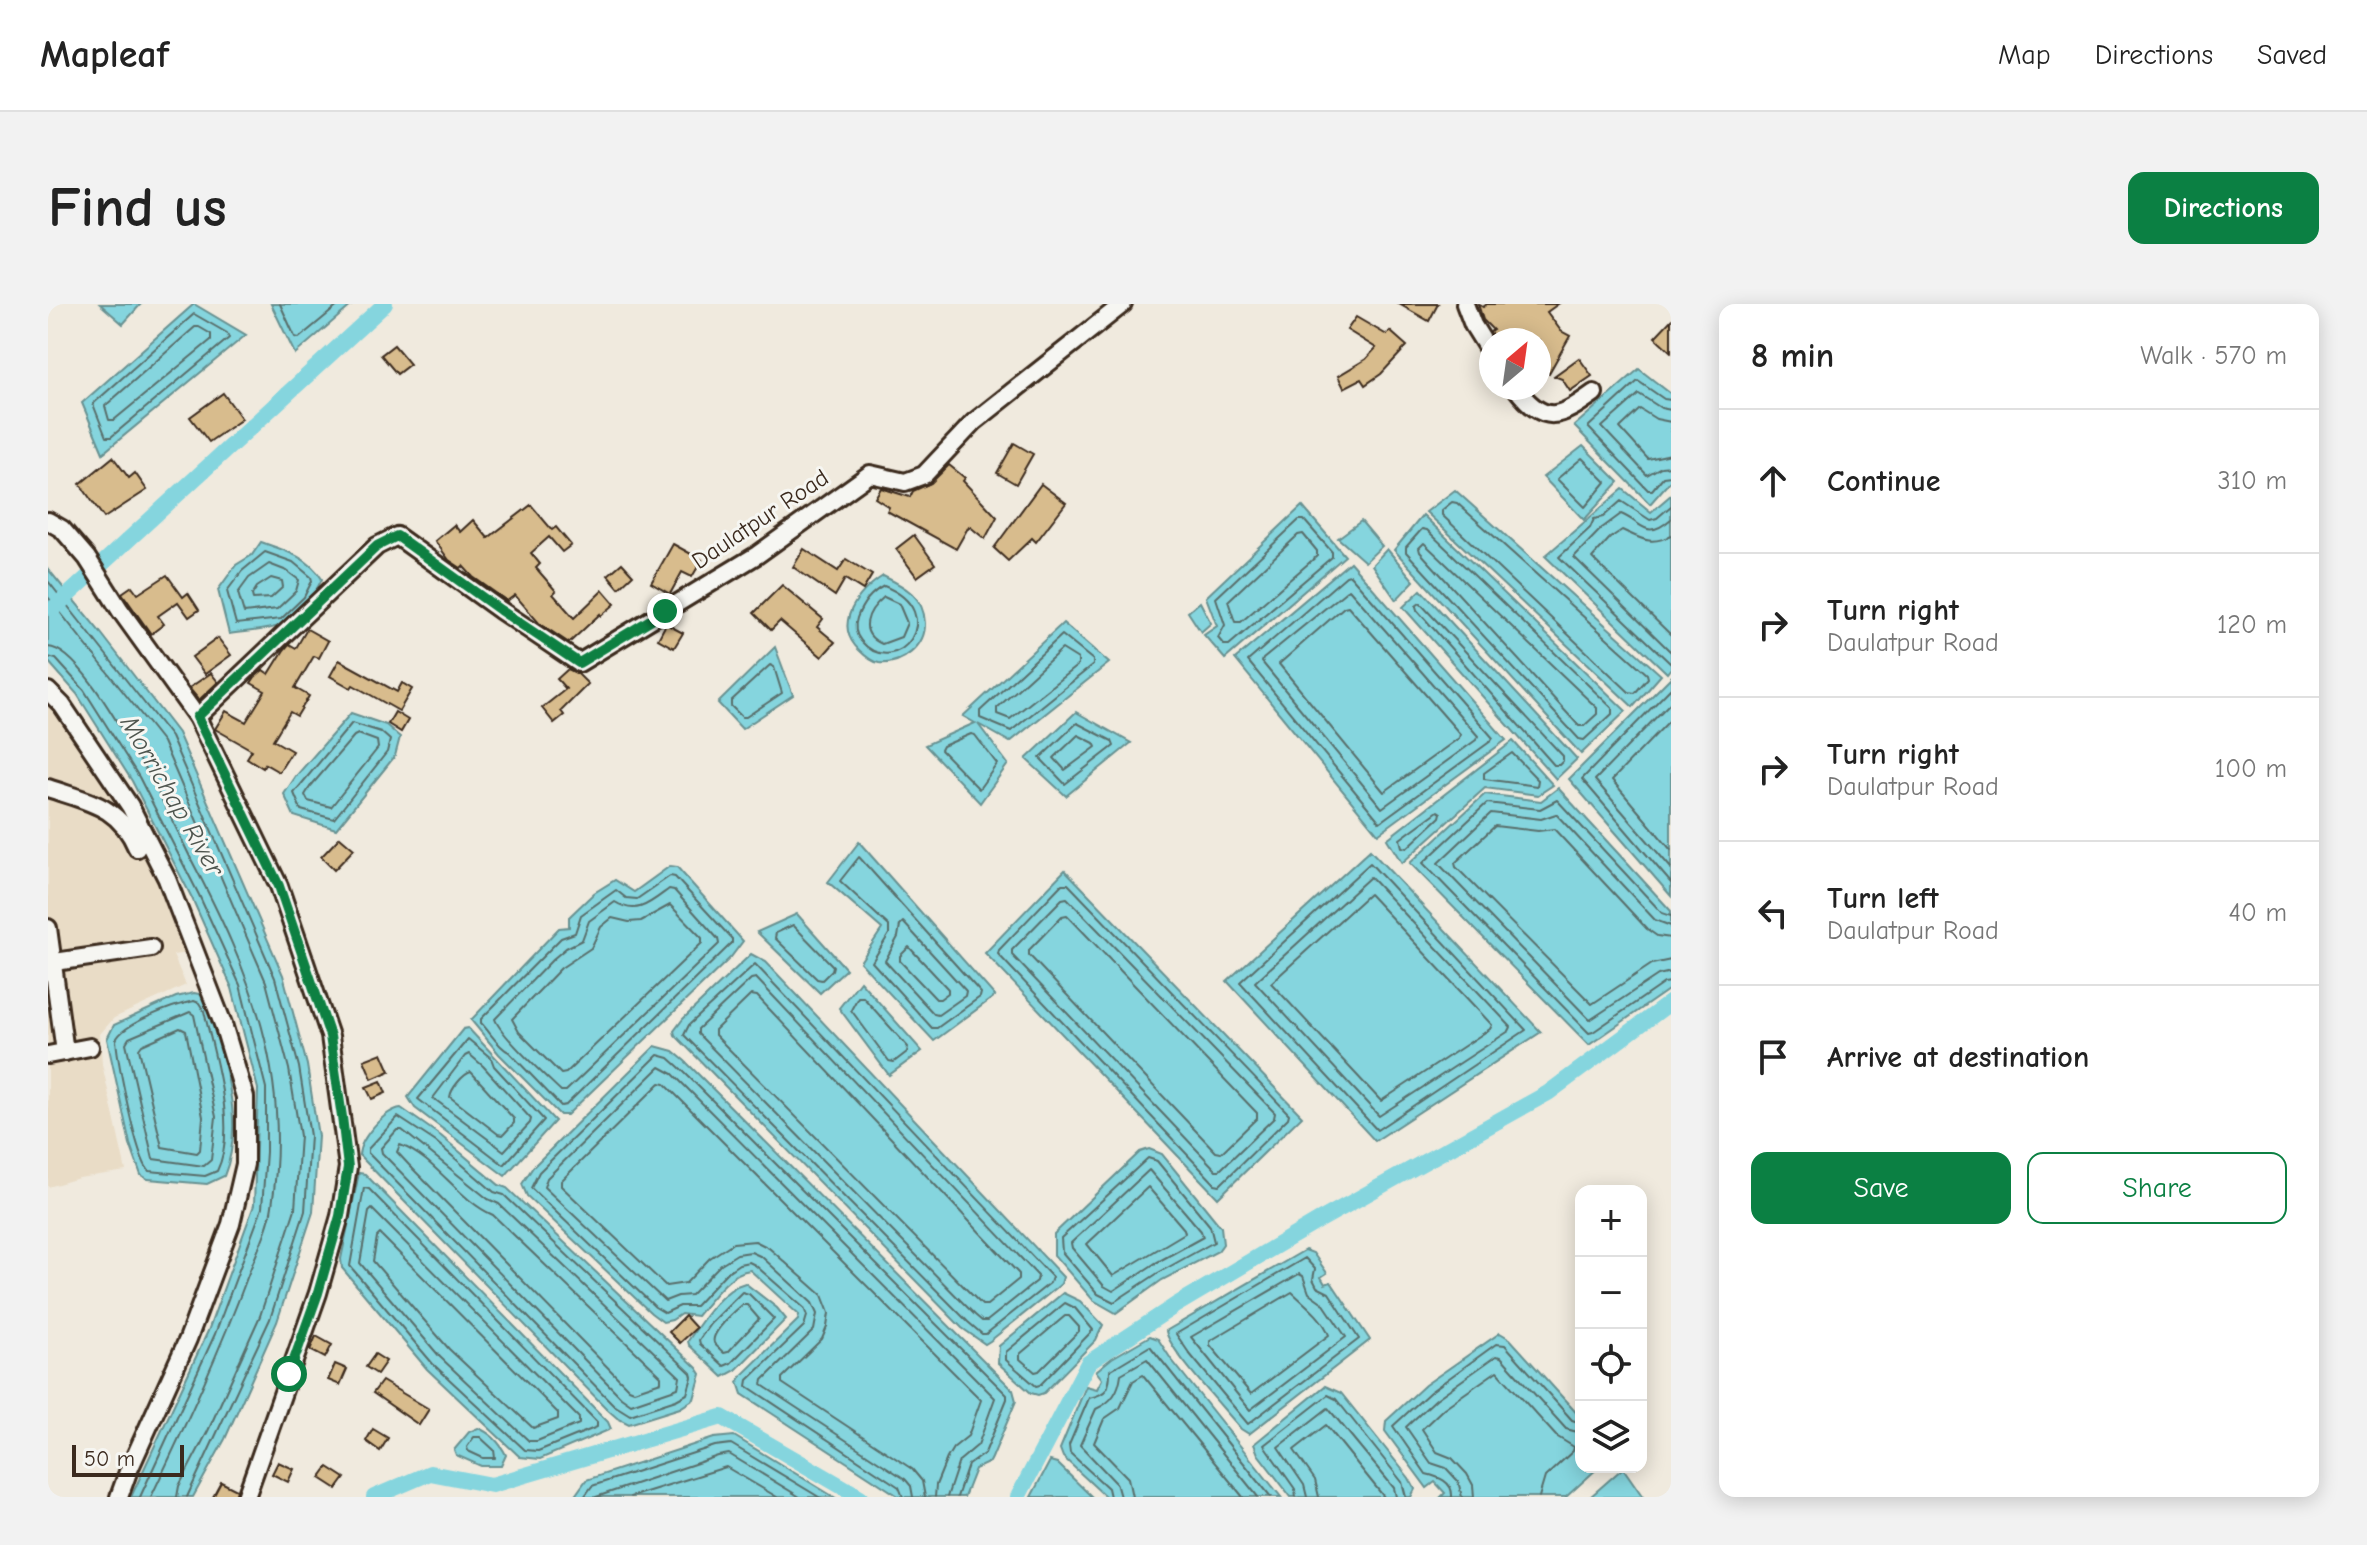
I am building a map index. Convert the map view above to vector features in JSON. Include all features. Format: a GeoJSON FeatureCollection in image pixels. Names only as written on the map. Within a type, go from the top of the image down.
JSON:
{"type":"FeatureCollection","features":[{"type":"Feature","properties":{"kind":"street","name":"Daulatpur Road"},"geometry":{"type":"LineString","coordinates":[[197,717],[377,546],[397,536],[579,663],[757,555],[870,474],[905,482],[924,475],[974,422],[1123,304]]}},
{"type":"Feature","properties":{"kind":"street"},"geometry":{"type":"LineString","coordinates":[[1465,304],[1479,335]]}},
{"type":"Feature","properties":{"kind":"street"},"geometry":{"type":"LineString","coordinates":[[1526,400],[1534,410],[1549,415],[1565,414],[1594,393]]}},
{"type":"Feature","properties":{"kind":"street"},"geometry":{"type":"LineString","coordinates":[[48,521],[62,529],[87,558],[120,610],[197,717],[279,886],[330,1036],[348,1167],[331,1253],[246,1497]]}},
{"type":"Feature","properties":{"kind":"street"},"geometry":{"type":"LineString","coordinates":[[48,691],[62,705],[130,806],[167,879],[223,1024],[245,1097],[245,1164],[231,1224],[188,1339],[119,1497]]}},
{"type":"Feature","properties":{"kind":"street"},"geometry":{"type":"LineString","coordinates":[[48,788],[96,804],[121,819],[137,848]]}},
{"type":"Feature","properties":{"kind":"street"},"geometry":{"type":"LineString","coordinates":[[48,928],[50,963],[65,1052]]}},
{"type":"Feature","properties":{"kind":"street"},"geometry":{"type":"LineString","coordinates":[[50,963],[151,948]]}},
{"type":"Feature","properties":{"kind":"street"},"geometry":{"type":"LineString","coordinates":[[48,1055],[90,1047]]}},
{"type":"Feature","properties":{"kind":"shaded area"},"geometry":{"type":"Polygon","coordinates":[[[48,704],[78,742],[150,860],[187,953],[173,955],[186,985],[114,1018],[100,1034],[102,1064],[126,1171],[79,1178],[48,1187],[48,1053],[51,1051],[48,1043],[48,704]]]}},
{"type":"Feature","properties":{"kind":"water"},"geometry":{"type":"Polygon","coordinates":[[[100,304],[141,304],[123,324],[100,304]]]}},
{"type":"Feature","properties":{"kind":"water"},"geometry":{"type":"Polygon","coordinates":[[[194,304],[246,335],[103,453],[82,403],[194,304]]]}},
{"type":"Feature","properties":{"kind":"water"},"geometry":{"type":"Polygon","coordinates":[[[271,304],[353,304],[295,354],[271,304]]]}},
{"type":"Feature","properties":{"kind":"water"},"geometry":{"type":"Polygon","coordinates":[[[1639,369],[1671,394],[1671,480],[1650,504],[1574,426],[1639,369]]]}},
{"type":"Feature","properties":{"kind":"water"},"geometry":{"type":"Polygon","coordinates":[[[1583,446],[1619,482],[1584,520],[1543,477],[1583,446]]]}},
{"type":"Feature","properties":{"kind":"water"},"geometry":{"type":"Polygon","coordinates":[[[1623,489],[1651,512],[1671,495],[1671,668],[1667,673],[1545,556],[1623,489]]]}},
{"type":"Feature","properties":{"kind":"water"},"geometry":{"type":"Polygon","coordinates":[[[1455,490],[1661,675],[1633,707],[1426,512],[1455,490]]]}},
{"type":"Feature","properties":{"kind":"water"},"geometry":{"type":"Polygon","coordinates":[[[1302,506],[1345,556],[1225,659],[1204,635],[1217,626],[1206,597],[1302,506]]]}},
{"type":"Feature","properties":{"kind":"water"},"geometry":{"type":"Polygon","coordinates":[[[1423,515],[1626,711],[1581,754],[1394,550],[1423,515]]]}},
{"type":"Feature","properties":{"kind":"water"},"geometry":{"type":"Polygon","coordinates":[[[1361,521],[1382,546],[1365,562],[1338,538],[1361,521]]]}},
{"type":"Feature","properties":{"kind":"water"},"geometry":{"type":"Polygon","coordinates":[[[261,542],[303,560],[322,579],[304,609],[285,623],[262,630],[229,634],[218,590],[236,565],[252,555],[261,542]]]}},
{"type":"Feature","properties":{"kind":"water"},"geometry":{"type":"Polygon","coordinates":[[[1387,549],[1414,581],[1396,600],[1372,565],[1387,549]]]}},
{"type":"Feature","properties":{"kind":"water"},"geometry":{"type":"Polygon","coordinates":[[[1350,562],[1506,740],[1378,834],[1235,659],[1350,562]]]}},
{"type":"Feature","properties":{"kind":"water","name":"Morrichap River"},"geometry":{"type":"Polygon","coordinates":[[[48,569],[178,733],[283,975],[307,1065],[318,1136],[313,1212],[277,1322],[225,1439],[193,1497],[131,1497],[208,1331],[254,1205],[258,1089],[232,988],[192,898],[132,781],[77,694],[48,661],[48,569]]]}},
{"type":"Feature","properties":{"kind":"water"},"geometry":{"type":"Polygon","coordinates":[[[883,576],[912,593],[921,606],[925,623],[917,646],[904,657],[888,663],[879,663],[866,656],[851,640],[848,630],[848,619],[857,600],[883,576]]]}},
{"type":"Feature","properties":{"kind":"water"},"geometry":{"type":"Polygon","coordinates":[[[1421,590],[1577,759],[1556,779],[1403,607],[1421,590]]]}},
{"type":"Feature","properties":{"kind":"water"},"geometry":{"type":"Polygon","coordinates":[[[1200,602],[1211,623],[1201,632],[1188,612],[1200,602]]]}},
{"type":"Feature","properties":{"kind":"water"},"geometry":{"type":"Polygon","coordinates":[[[1063,623],[1109,663],[1010,742],[978,724],[1008,764],[980,803],[925,745],[975,723],[963,716],[1063,623]]]}},
{"type":"Feature","properties":{"kind":"water"},"geometry":{"type":"Polygon","coordinates":[[[775,647],[793,695],[742,729],[718,703],[775,647]]]}},
{"type":"Feature","properties":{"kind":"water"},"geometry":{"type":"Polygon","coordinates":[[[1671,677],[1671,896],[1569,779],[1671,677]]]}},
{"type":"Feature","properties":{"kind":"water"},"geometry":{"type":"Polygon","coordinates":[[[1076,712],[1131,743],[1066,796],[1026,759],[1076,712]]]}},
{"type":"Feature","properties":{"kind":"water"},"geometry":{"type":"Polygon","coordinates":[[[351,713],[386,725],[400,737],[395,756],[336,829],[294,816],[284,794],[351,713]]]}},
{"type":"Feature","properties":{"kind":"water"},"geometry":{"type":"Polygon","coordinates":[[[1513,741],[1553,785],[1538,795],[1485,788],[1402,863],[1387,839],[1513,741]]]}},
{"type":"Feature","properties":{"kind":"water"},"geometry":{"type":"Polygon","coordinates":[[[1558,788],[1671,911],[1671,988],[1589,1045],[1410,863],[1485,794],[1541,801],[1558,788]]]}},
{"type":"Feature","properties":{"kind":"water"},"geometry":{"type":"Polygon","coordinates":[[[859,842],[995,996],[934,1041],[860,962],[882,929],[828,882],[859,842]]]}},
{"type":"Feature","properties":{"kind":"water"},"geometry":{"type":"Polygon","coordinates":[[[1370,850],[1541,1032],[1375,1141],[1227,981],[1370,850]]]}},
{"type":"Feature","properties":{"kind":"water"},"geometry":{"type":"Polygon","coordinates":[[[670,866],[677,867],[743,941],[731,957],[567,1115],[560,1115],[499,1054],[471,1020],[559,928],[569,927],[569,917],[594,893],[615,880],[634,892],[670,866]]]}},
{"type":"Feature","properties":{"kind":"water"},"geometry":{"type":"Polygon","coordinates":[[[1065,870],[1302,1116],[1218,1198],[985,953],[1065,870]]]}},
{"type":"Feature","properties":{"kind":"water"},"geometry":{"type":"Polygon","coordinates":[[[797,914],[846,969],[820,993],[757,932],[797,914]]]}},
{"type":"Feature","properties":{"kind":"water"},"geometry":{"type":"Polygon","coordinates":[[[751,954],[766,962],[1063,1277],[1061,1284],[990,1341],[985,1344],[962,1328],[675,1035],[674,1031],[683,1019],[751,954]]]}},
{"type":"Feature","properties":{"kind":"water"},"geometry":{"type":"Polygon","coordinates":[[[860,981],[922,1051],[889,1075],[839,1008],[860,981]]]}},
{"type":"Feature","properties":{"kind":"water"},"geometry":{"type":"Polygon","coordinates":[[[194,993],[204,995],[211,1009],[226,1071],[233,1114],[230,1156],[224,1176],[207,1184],[148,1179],[141,1175],[130,1144],[107,1039],[114,1025],[176,997],[194,993]]]}},
{"type":"Feature","properties":{"kind":"water"},"geometry":{"type":"Polygon","coordinates":[[[468,1028],[555,1121],[505,1176],[415,1108],[408,1097],[463,1029],[468,1028]]]}},
{"type":"Feature","properties":{"kind":"water"},"geometry":{"type":"Polygon","coordinates":[[[655,1046],[673,1051],[685,1061],[1013,1390],[1016,1401],[992,1458],[975,1469],[964,1497],[900,1497],[742,1394],[738,1382],[742,1375],[798,1320],[799,1315],[750,1270],[727,1281],[697,1316],[681,1314],[663,1322],[527,1196],[522,1184],[533,1167],[655,1046]]]}},
{"type":"Feature","properties":{"kind":"water"},"geometry":{"type":"Polygon","coordinates":[[[401,1108],[441,1136],[499,1185],[507,1188],[697,1368],[701,1374],[694,1399],[680,1408],[629,1424],[608,1410],[359,1155],[374,1126],[401,1108]]]}},
{"type":"Feature","properties":{"kind":"water"},"geometry":{"type":"Polygon","coordinates":[[[1149,1149],[1162,1154],[1221,1227],[1223,1244],[1218,1251],[1162,1280],[1116,1313],[1093,1300],[1054,1255],[1054,1234],[1140,1152],[1149,1149]]]}},
{"type":"Feature","properties":{"kind":"water"},"geometry":{"type":"Polygon","coordinates":[[[359,1173],[365,1174],[608,1422],[611,1429],[540,1459],[520,1457],[427,1369],[342,1268],[341,1259],[359,1173]]]}},
{"type":"Feature","properties":{"kind":"water"},"geometry":{"type":"Polygon","coordinates":[[[1305,1250],[1313,1253],[1327,1273],[1321,1277],[1325,1284],[1331,1282],[1370,1340],[1249,1434],[1241,1429],[1187,1366],[1166,1331],[1305,1250]]]}},
{"type":"Feature","properties":{"kind":"water"},"geometry":{"type":"Polygon","coordinates":[[[745,1283],[786,1319],[736,1370],[723,1377],[688,1341],[720,1299],[745,1283]]]}},
{"type":"Feature","properties":{"kind":"water"},"geometry":{"type":"Polygon","coordinates":[[[1063,1293],[1080,1301],[1103,1325],[1096,1340],[1044,1393],[1038,1395],[1031,1393],[998,1363],[999,1346],[1063,1293]]]}},
{"type":"Feature","properties":{"kind":"water"},"geometry":{"type":"Polygon","coordinates":[[[1500,1333],[1510,1339],[1575,1411],[1575,1473],[1592,1473],[1566,1497],[1441,1497],[1445,1493],[1435,1482],[1427,1488],[1385,1431],[1386,1421],[1425,1385],[1500,1333]]]}},
{"type":"Feature","properties":{"kind":"water"},"geometry":{"type":"Polygon","coordinates":[[[1150,1336],[1158,1339],[1281,1497],[1106,1497],[1063,1457],[1060,1449],[1086,1386],[1097,1389],[1102,1379],[1096,1371],[1150,1336]]]}},
{"type":"Feature","properties":{"kind":"water"},"geometry":{"type":"Polygon","coordinates":[[[1325,1386],[1341,1393],[1409,1478],[1415,1489],[1411,1497],[1291,1497],[1258,1454],[1254,1444],[1325,1386]]]}},
{"type":"Feature","properties":{"kind":"water"},"geometry":{"type":"Polygon","coordinates":[[[478,1428],[491,1436],[504,1451],[506,1455],[501,1466],[481,1466],[456,1455],[454,1450],[469,1432],[478,1428]]]}},
{"type":"Feature","properties":{"kind":"water"},"geometry":{"type":"Polygon","coordinates":[[[734,1436],[834,1497],[574,1497],[586,1480],[714,1438],[734,1436]]]}},
{"type":"Feature","properties":{"kind":"water"},"geometry":{"type":"Polygon","coordinates":[[[1050,1461],[1057,1463],[1092,1497],[1031,1497],[1050,1461]]]}},
{"type":"Feature","properties":{"kind":"water"},"geometry":{"type":"Polygon","coordinates":[[[1617,1473],[1626,1473],[1643,1497],[1590,1497],[1617,1473]]]}},
{"type":"Feature","properties":{"kind":"building"},"geometry":{"type":"Polygon","coordinates":[[[1399,304],[1438,304],[1429,321],[1399,304]]]}},
{"type":"Feature","properties":{"kind":"building"},"geometry":{"type":"Polygon","coordinates":[[[1478,304],[1483,307],[1487,304],[1558,304],[1547,312],[1561,331],[1570,336],[1551,369],[1551,328],[1491,328],[1483,320],[1478,304]]]}},
{"type":"Feature","properties":{"kind":"building"},"geometry":{"type":"Polygon","coordinates":[[[1356,317],[1387,335],[1390,331],[1407,346],[1381,374],[1365,385],[1361,379],[1344,388],[1338,376],[1366,359],[1376,348],[1347,330],[1356,317]]]}},
{"type":"Feature","properties":{"kind":"building"},"geometry":{"type":"Polygon","coordinates":[[[1671,320],[1671,352],[1655,337],[1671,320]]]}},
{"type":"Feature","properties":{"kind":"building"},"geometry":{"type":"Polygon","coordinates":[[[394,345],[410,364],[397,374],[381,355],[394,345]]]}},
{"type":"Feature","properties":{"kind":"building"},"geometry":{"type":"Polygon","coordinates":[[[1579,358],[1592,376],[1570,391],[1562,379],[1554,376],[1579,358]]]}},
{"type":"Feature","properties":{"kind":"building"},"geometry":{"type":"Polygon","coordinates":[[[223,393],[242,419],[209,442],[190,417],[223,393]]]}},
{"type":"Feature","properties":{"kind":"building"},"geometry":{"type":"Polygon","coordinates":[[[1014,443],[1033,454],[1016,484],[997,473],[1014,443]]]}},
{"type":"Feature","properties":{"kind":"building"},"geometry":{"type":"Polygon","coordinates":[[[113,457],[129,478],[135,473],[147,490],[104,518],[80,484],[113,457]]]}},
{"type":"Feature","properties":{"kind":"building"},"geometry":{"type":"Polygon","coordinates":[[[949,465],[965,478],[963,481],[997,517],[985,539],[969,526],[956,549],[887,511],[889,507],[875,498],[881,488],[910,497],[913,491],[931,483],[949,465]]]}},
{"type":"Feature","properties":{"kind":"building"},"geometry":{"type":"Polygon","coordinates":[[[1041,484],[1066,503],[1036,542],[1032,538],[1008,561],[994,548],[1041,484]]]}},
{"type":"Feature","properties":{"kind":"building"},"geometry":{"type":"Polygon","coordinates":[[[531,505],[552,530],[556,527],[571,545],[562,552],[549,537],[531,553],[540,564],[536,568],[556,591],[553,594],[574,618],[603,590],[615,604],[569,643],[539,623],[515,595],[507,601],[463,566],[461,568],[449,560],[435,541],[454,525],[460,532],[473,520],[488,538],[531,505]]]}},
{"type":"Feature","properties":{"kind":"building"},"geometry":{"type":"Polygon","coordinates":[[[914,535],[935,564],[917,577],[896,549],[914,535]]]}},
{"type":"Feature","properties":{"kind":"building"},"geometry":{"type":"Polygon","coordinates":[[[673,544],[702,560],[692,577],[682,572],[670,594],[651,583],[673,544]]]}},
{"type":"Feature","properties":{"kind":"building"},"geometry":{"type":"Polygon","coordinates":[[[804,549],[838,571],[846,559],[872,575],[863,590],[845,579],[835,596],[793,567],[804,549]]]}},
{"type":"Feature","properties":{"kind":"building"},"geometry":{"type":"Polygon","coordinates":[[[622,563],[633,575],[619,588],[608,575],[622,563]]]}},
{"type":"Feature","properties":{"kind":"building"},"geometry":{"type":"Polygon","coordinates":[[[167,575],[183,597],[188,593],[199,610],[189,617],[178,602],[158,616],[164,624],[151,634],[122,593],[132,586],[138,594],[167,575]]]}},
{"type":"Feature","properties":{"kind":"building"},"geometry":{"type":"Polygon","coordinates":[[[782,585],[823,619],[817,627],[835,642],[822,657],[780,621],[771,630],[754,613],[782,585]]]}},
{"type":"Feature","properties":{"kind":"building"},"geometry":{"type":"Polygon","coordinates":[[[666,624],[683,633],[674,648],[658,639],[666,624]]]}},
{"type":"Feature","properties":{"kind":"building"},"geometry":{"type":"Polygon","coordinates":[[[307,629],[328,641],[319,658],[314,656],[295,688],[309,696],[297,716],[290,712],[273,740],[292,751],[279,772],[265,764],[263,768],[247,758],[252,750],[215,729],[226,711],[246,722],[265,691],[251,683],[263,670],[269,674],[289,644],[296,648],[307,629]]]}},
{"type":"Feature","properties":{"kind":"building"},"geometry":{"type":"Polygon","coordinates":[[[218,638],[231,655],[205,674],[192,657],[218,638]]]}},
{"type":"Feature","properties":{"kind":"building"},"geometry":{"type":"Polygon","coordinates":[[[339,660],[397,692],[402,683],[412,689],[399,711],[330,676],[339,660]]]}},
{"type":"Feature","properties":{"kind":"building"},"geometry":{"type":"Polygon","coordinates":[[[568,669],[588,684],[561,711],[564,715],[554,723],[542,708],[566,689],[557,679],[568,669]]]}},
{"type":"Feature","properties":{"kind":"building"},"geometry":{"type":"Polygon","coordinates":[[[211,673],[218,682],[199,700],[189,688],[211,673]]]}},
{"type":"Feature","properties":{"kind":"building"},"geometry":{"type":"Polygon","coordinates":[[[395,712],[408,720],[401,732],[388,724],[395,712]]]}},
{"type":"Feature","properties":{"kind":"building"},"geometry":{"type":"Polygon","coordinates":[[[340,837],[354,849],[334,870],[321,857],[340,837]]]}},
{"type":"Feature","properties":{"kind":"building"},"geometry":{"type":"Polygon","coordinates":[[[382,1053],[390,1071],[372,1079],[364,1060],[382,1053]]]}},
{"type":"Feature","properties":{"kind":"building"},"geometry":{"type":"Polygon","coordinates":[[[381,1081],[386,1093],[372,1099],[366,1087],[381,1081]]]}},
{"type":"Feature","properties":{"kind":"building"},"geometry":{"type":"Polygon","coordinates":[[[685,1316],[696,1328],[680,1343],[669,1332],[685,1316]]]}},
{"type":"Feature","properties":{"kind":"building"},"geometry":{"type":"Polygon","coordinates":[[[316,1336],[332,1345],[325,1358],[310,1350],[316,1336]]]}},
{"type":"Feature","properties":{"kind":"building"},"geometry":{"type":"Polygon","coordinates":[[[375,1354],[386,1361],[377,1374],[366,1367],[375,1354]]]}},
{"type":"Feature","properties":{"kind":"building"},"geometry":{"type":"Polygon","coordinates":[[[335,1364],[347,1369],[340,1385],[328,1380],[335,1364]]]}},
{"type":"Feature","properties":{"kind":"building"},"geometry":{"type":"Polygon","coordinates":[[[382,1381],[429,1409],[419,1425],[373,1393],[382,1381]]]}},
{"type":"Feature","properties":{"kind":"building"},"geometry":{"type":"Polygon","coordinates":[[[373,1429],[388,1438],[380,1451],[366,1441],[373,1429]]]}},
{"type":"Feature","properties":{"kind":"building"},"geometry":{"type":"Polygon","coordinates":[[[278,1462],[294,1469],[288,1482],[272,1474],[278,1462]]]}},
{"type":"Feature","properties":{"kind":"building"},"geometry":{"type":"Polygon","coordinates":[[[328,1467],[345,1478],[337,1489],[320,1478],[328,1467]]]}},
{"type":"Feature","properties":{"kind":"building"},"geometry":{"type":"Polygon","coordinates":[[[221,1482],[237,1490],[235,1497],[213,1497],[221,1482]]]}},
{"type":"Feature","properties":{"kind":"waterway"},"geometry":{"type":"LineString","coordinates":[[54,608],[385,304]]}},
{"type":"Feature","properties":{"kind":"waterway"},"geometry":{"type":"LineString","coordinates":[[1018,1497],[1088,1363],[1176,1305],[1320,1220],[1548,1093],[1671,1002]]}},
{"type":"Feature","properties":{"kind":"waterway"},"geometry":{"type":"LineString","coordinates":[[374,1497],[430,1473],[492,1485],[722,1417],[860,1497]]}},
{"type":"Feature","properties":{"kind":"route"},"geometry":{"type":"LineString","coordinates":[[289,1374],[331,1253],[340,1216],[348,1167],[342,1117],[330,1036],[279,886],[197,717],[377,546],[397,536],[579,663],[665,611]]}}]}
